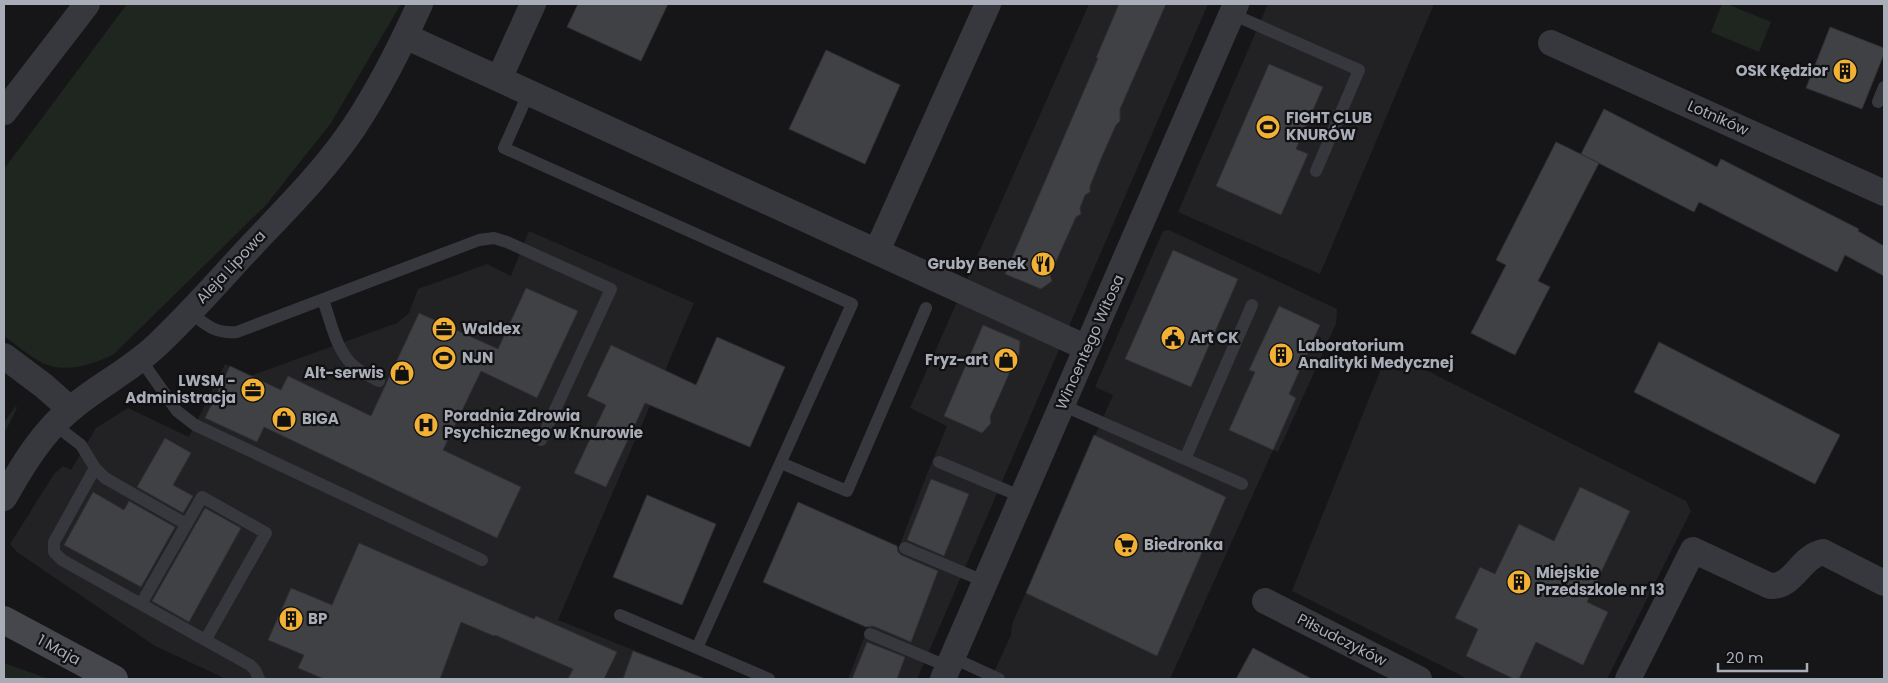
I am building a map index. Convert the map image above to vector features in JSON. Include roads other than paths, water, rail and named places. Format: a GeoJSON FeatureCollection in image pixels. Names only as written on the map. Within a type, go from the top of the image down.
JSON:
{"type":"FeatureCollection","features":[{"type":"Feature","properties":{"kind":"street"},"geometry":{"type":"LineString","coordinates":[[4,112],[87,4]]}},
{"type":"Feature","properties":{"kind":"street","name":"Aleja Lipowa"},"geometry":{"type":"LineString","coordinates":[[4,498],[30,456],[62,417],[141,360],[190,312],[277,218],[345,138],[371,99],[420,4]]}},
{"type":"Feature","properties":{"kind":"street"},"geometry":{"type":"LineString","coordinates":[[499,79],[533,4]]}},
{"type":"Feature","properties":{"kind":"street"},"geometry":{"type":"LineString","coordinates":[[877,251],[988,4]]}},
{"type":"Feature","properties":{"kind":"street","name":"Wincentego Witosa"},"geometry":{"type":"LineString","coordinates":[[948,668],[1234,9]]}},
{"type":"Feature","properties":{"kind":"street"},"geometry":{"type":"LineString","coordinates":[[404,36],[1087,348]]}},
{"type":"Feature","properties":{"kind":"street","name":"Lotników"},"geometry":{"type":"LineString","coordinates":[[1552,43],[1884,193]]}},
{"type":"Feature","properties":{"kind":"street"},"geometry":{"type":"LineString","coordinates":[[4,356],[44,386],[62,417]]}},
{"type":"Feature","properties":{"kind":"street"},"geometry":{"type":"LineString","coordinates":[[1628,679],[1693,550],[1770,586],[1784,584],[1807,560],[1815,554],[1823,552],[1884,582]]}},
{"type":"Feature","properties":{"kind":"street","name":"Piłsudczyków"},"geometry":{"type":"LineString","coordinates":[[1266,601],[1419,679]]}},
{"type":"Feature","properties":{"kind":"street","name":"1 Maja"},"geometry":{"type":"LineString","coordinates":[[4,620],[114,679]]}},
{"type":"Feature","properties":{"kind":"lane"},"geometry":{"type":"LineString","coordinates":[[1234,9],[1359,70],[1316,171]]}},
{"type":"Feature","properties":{"kind":"lane"},"geometry":{"type":"LineString","coordinates":[[1878,102],[1884,87]]}},
{"type":"Feature","properties":{"kind":"lane"},"geometry":{"type":"LineString","coordinates":[[529,92],[504,148],[852,304],[697,648]]}},
{"type":"Feature","properties":{"kind":"lane"},"geometry":{"type":"LineString","coordinates":[[190,312],[216,331],[226,333],[237,332],[479,240],[494,238],[523,248],[611,289],[541,440]]}},
{"type":"Feature","properties":{"kind":"lane"},"geometry":{"type":"LineString","coordinates":[[323,300],[340,347],[346,358],[354,367],[379,381]]}},
{"type":"Feature","properties":{"kind":"lane"},"geometry":{"type":"LineString","coordinates":[[1184,459],[1252,306]]}},
{"type":"Feature","properties":{"kind":"lane"},"geometry":{"type":"LineString","coordinates":[[780,463],[847,491],[926,308]]}},
{"type":"Feature","properties":{"kind":"lane"},"geometry":{"type":"LineString","coordinates":[[141,360],[177,411],[195,425],[482,560]]}},
{"type":"Feature","properties":{"kind":"lane"},"geometry":{"type":"LineString","coordinates":[[1062,406],[1242,484]]}},
{"type":"Feature","properties":{"kind":"lane"},"geometry":{"type":"LineString","coordinates":[[62,417],[94,468],[105,478],[186,524]]}},
{"type":"Feature","properties":{"kind":"lane"},"geometry":{"type":"LineString","coordinates":[[939,462],[1022,497]]}},
{"type":"Feature","properties":{"kind":"lane"},"geometry":{"type":"LineString","coordinates":[[94,468],[54,542],[54,552],[62,560],[250,664],[259,679]]}},
{"type":"Feature","properties":{"kind":"lane"},"geometry":{"type":"LineString","coordinates":[[141,604],[202,497],[266,532],[206,639]]}},
{"type":"Feature","properties":{"kind":"lane"},"geometry":{"type":"LineString","coordinates":[[905,548],[986,582]]}},
{"type":"Feature","properties":{"kind":"lane"},"geometry":{"type":"LineString","coordinates":[[620,615],[769,679]]}},
{"type":"Feature","properties":{"kind":"lane"},"geometry":{"type":"LineString","coordinates":[[870,634],[948,668],[998,679]]}},
{"type":"Feature","properties":{"kind":"place","name":"OSK Kędzior"},"geometry":{"type":"Point","coordinates":[1845,71]}},
{"type":"Feature","properties":{"kind":"place","name":"FIGHT CLUB KNURÓW"},"geometry":{"type":"Point","coordinates":[1268,127]}},
{"type":"Feature","properties":{"kind":"place","name":"Gruby Benek"},"geometry":{"type":"Point","coordinates":[1043,264]}},
{"type":"Feature","properties":{"kind":"place","name":"Waldex"},"geometry":{"type":"Point","coordinates":[444,329]}},
{"type":"Feature","properties":{"kind":"place","name":"Art CK"},"geometry":{"type":"Point","coordinates":[1173,338]}},
{"type":"Feature","properties":{"kind":"place","name":"Laboratorium Analityki Medycznej"},"geometry":{"type":"Point","coordinates":[1281,355]}},
{"type":"Feature","properties":{"kind":"place","name":"NJN"},"geometry":{"type":"Point","coordinates":[444,358]}},
{"type":"Feature","properties":{"kind":"place","name":"Fryz-art"},"geometry":{"type":"Point","coordinates":[1006,360]}},
{"type":"Feature","properties":{"kind":"place","name":"Alt-serwis"},"geometry":{"type":"Point","coordinates":[402,373]}},
{"type":"Feature","properties":{"kind":"place","name":"LWSM - Administracja"},"geometry":{"type":"Point","coordinates":[253,390]}},
{"type":"Feature","properties":{"kind":"place","name":"BIGA"},"geometry":{"type":"Point","coordinates":[284,419]}},
{"type":"Feature","properties":{"kind":"place","name":"Poradnia Zdrowia Psychicznego w Knurowie"},"geometry":{"type":"Point","coordinates":[426,425]}},
{"type":"Feature","properties":{"kind":"place","name":"Biedronka"},"geometry":{"type":"Point","coordinates":[1126,545]}},
{"type":"Feature","properties":{"kind":"place","name":"Miejskie Przedszkole nr 13"},"geometry":{"type":"Point","coordinates":[1519,582]}},
{"type":"Feature","properties":{"kind":"place","name":"BP"},"geometry":{"type":"Point","coordinates":[291,619]}}]}
